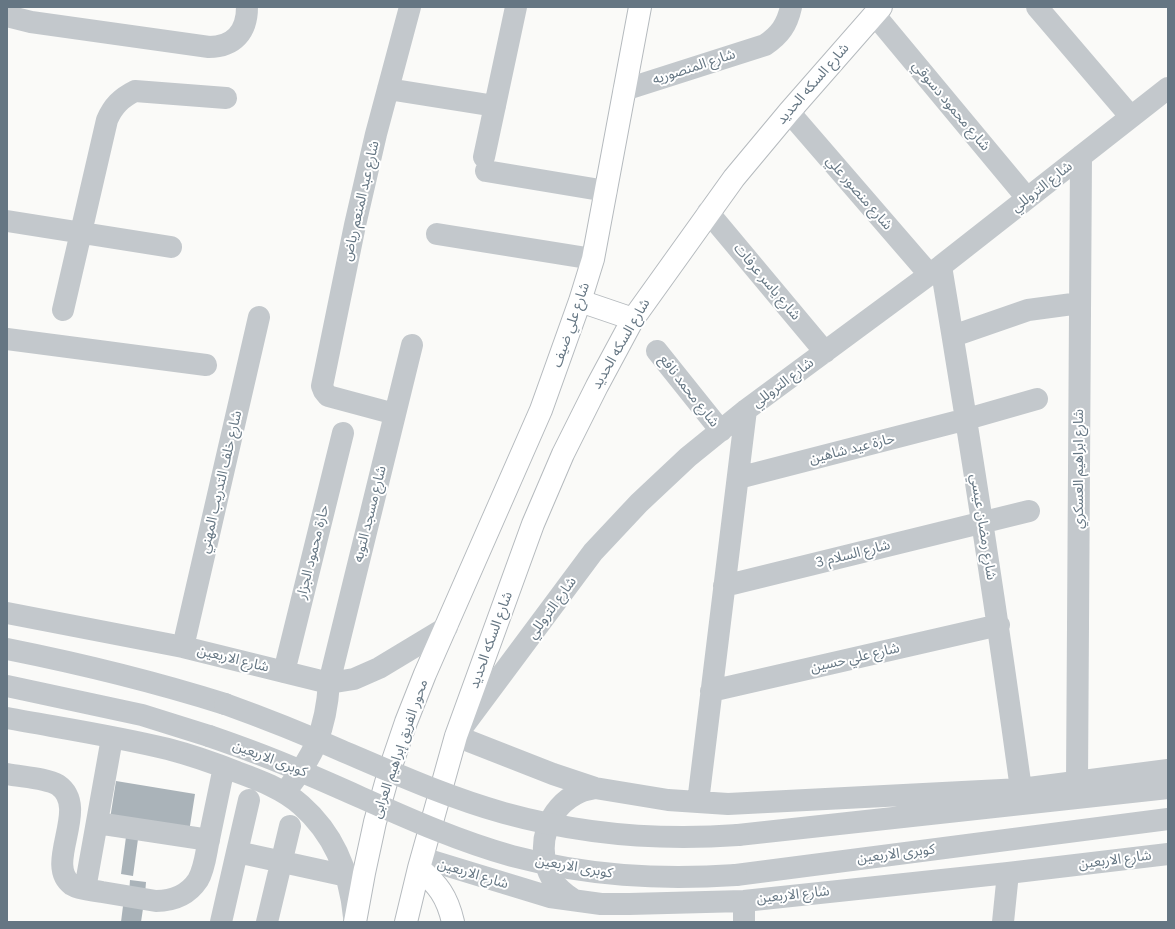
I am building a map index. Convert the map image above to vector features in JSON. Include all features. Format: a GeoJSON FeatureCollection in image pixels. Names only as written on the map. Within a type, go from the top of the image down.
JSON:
{"type":"FeatureCollection","features":[{"type":"Feature","properties":{"kind":"main road","name":"شارع علي ضيف"},"geometry":{"type":"LineString","coordinates":[[446,627],[541,410],[580,302],[593,259],[640,7]]}},
{"type":"Feature","properties":{"kind":"main road","name":"شارع السكه الحديد"},"geometry":{"type":"LineString","coordinates":[[456,736],[533,524],[563,454],[596,386],[633,319],[708,212],[752,155],[877,10]]}},
{"type":"Feature","properties":{"kind":"main road"},"geometry":{"type":"LineString","coordinates":[[580,302],[633,319]]}},
{"type":"Feature","properties":{"kind":"main road","name":"محور الفريق إبراهيم العرابى"},"geometry":{"type":"LineString","coordinates":[[355,922],[375,822],[389,772],[406,722],[446,627]]}},
{"type":"Feature","properties":{"kind":"main road"},"geometry":{"type":"LineString","coordinates":[[406,922],[413,891],[456,736]]}},
{"type":"Feature","properties":{"kind":"main road"},"geometry":{"type":"LineString","coordinates":[[421,863],[443,894],[449,907],[453,922]]}},
{"type":"Feature","properties":{"kind":"main road"},"geometry":{"type":"LineString","coordinates":[[413,891],[423,922]]}},
{"type":"Feature","properties":{"kind":"street"},"geometry":{"type":"LineString","coordinates":[[7,16],[31,22],[218,47],[226,44],[240,34],[245,26],[247,7]]}},
{"type":"Feature","properties":{"kind":"street","name":"شارع عبد المنعم رياض"},"geometry":{"type":"LineString","coordinates":[[395,414],[328,396],[322,386],[355,225],[388,89],[410,7]]}},
{"type":"Feature","properties":{"kind":"street"},"geometry":{"type":"LineString","coordinates":[[516,7],[495,106],[485,164],[606,191]]}},
{"type":"Feature","properties":{"kind":"street","name":"شارع المنصوريه"},"geometry":{"type":"LineString","coordinates":[[624,90],[765,45],[776,37],[784,27],[791,7]]}},
{"type":"Feature","properties":{"kind":"street"},"geometry":{"type":"LineString","coordinates":[[1037,7],[1131,117]]}},
{"type":"Feature","properties":{"kind":"street","name":"شارع محمود دسوقي"},"geometry":{"type":"LineString","coordinates":[[877,10],[1027,198]]}},
{"type":"Feature","properties":{"kind":"street","name":"شارع التروللي"},"geometry":{"type":"LineString","coordinates":[[456,736],[593,552],[639,503],[688,457],[746,410],[935,270],[1168,88]]}},
{"type":"Feature","properties":{"kind":"street"},"geometry":{"type":"LineString","coordinates":[[388,89],[495,106]]}},
{"type":"Feature","properties":{"kind":"street"},"geometry":{"type":"LineString","coordinates":[[63,310],[108,120],[112,110],[118,102],[135,91],[226,98]]}},
{"type":"Feature","properties":{"kind":"street","name":"شارع منصور علي"},"geometry":{"type":"LineString","coordinates":[[788,112],[935,270]]}},
{"type":"Feature","properties":{"kind":"street","name":"شارع ابراهيم العسكري"},"geometry":{"type":"LineString","coordinates":[[1077,782],[1081,156]]}},
{"type":"Feature","properties":{"kind":"street","name":"شارع ياسر عرفات"},"geometry":{"type":"LineString","coordinates":[[708,212],[825,352]]}},
{"type":"Feature","properties":{"kind":"street"},"geometry":{"type":"LineString","coordinates":[[7,221],[171,247]]}},
{"type":"Feature","properties":{"kind":"street"},"geometry":{"type":"LineString","coordinates":[[437,234],[593,259]]}},
{"type":"Feature","properties":{"kind":"street","name":"شارع رمضان عيسي"},"geometry":{"type":"LineString","coordinates":[[935,270],[953,336],[967,419],[999,625],[1021,789]]}},
{"type":"Feature","properties":{"kind":"street"},"geometry":{"type":"LineString","coordinates":[[953,336],[1028,310],[1080,303]]}},
{"type":"Feature","properties":{"kind":"street","name":"شارع خلف التدريب المهني"},"geometry":{"type":"LineString","coordinates":[[183,647],[259,317]]}},
{"type":"Feature","properties":{"kind":"street"},"geometry":{"type":"LineString","coordinates":[[7,339],[206,365]]}},
{"type":"Feature","properties":{"kind":"street","name":"شارع مسجد التوبه"},"geometry":{"type":"LineString","coordinates":[[285,792],[309,760],[324,723],[328,703],[329,683],[412,345]]}},
{"type":"Feature","properties":{"kind":"street","name":"شارع محمد نافع"},"geometry":{"type":"LineString","coordinates":[[657,351],[721,431]]}},
{"type":"Feature","properties":{"kind":"street","name":"حارة عيد شاهين"},"geometry":{"type":"LineString","coordinates":[[738,478],[967,419],[1037,399]]}},
{"type":"Feature","properties":{"kind":"street"},"geometry":{"type":"LineString","coordinates":[[698,802],[746,410]]}},
{"type":"Feature","properties":{"kind":"street","name":"حارة محمود الجزار"},"geometry":{"type":"LineString","coordinates":[[284,672],[343,433]]}},
{"type":"Feature","properties":{"kind":"street","name":"شارع السلام 3"},"geometry":{"type":"LineString","coordinates":[[724,586],[1029,511]]}},
{"type":"Feature","properties":{"kind":"street","name":"شارع الاربعين"},"geometry":{"type":"LineString","coordinates":[[7,613],[183,647],[329,683],[354,679],[379,668],[446,627]]}},
{"type":"Feature","properties":{"kind":"street","name":"شارع علي حسين"},"geometry":{"type":"LineString","coordinates":[[711,691],[999,625]]}},
{"type":"Feature","properties":{"kind":"street"},"geometry":{"type":"LineString","coordinates":[[7,649],[128,675],[177,688],[225,704],[313,738],[437,791],[504,813],[573,829],[616,834],[676,838],[738,835],[1168,788]]}},
{"type":"Feature","properties":{"kind":"street","name":"كوبرى الاربعين"},"geometry":{"type":"LineString","coordinates":[[7,686],[142,715],[209,736],[305,773],[433,829],[475,844],[548,864],[615,875],[675,877],[736,875],[1168,819]]}},
{"type":"Feature","properties":{"kind":"street"},"geometry":{"type":"LineString","coordinates":[[7,718],[169,749],[224,767],[285,792],[314,818],[326,833],[339,854],[347,876],[355,922]]}},
{"type":"Feature","properties":{"kind":"street"},"geometry":{"type":"LineString","coordinates":[[456,736],[553,774],[595,788],[668,800],[728,804],[1021,789],[1168,770]]}},
{"type":"Feature","properties":{"kind":"street"},"geometry":{"type":"LineString","coordinates":[[85,889],[112,738]]}},
{"type":"Feature","properties":{"kind":"street"},"geometry":{"type":"LineString","coordinates":[[7,774],[50,782],[57,785],[67,796],[70,811],[62,868],[67,880],[72,885],[85,889],[156,901],[166,901],[184,894],[198,880],[202,871],[224,767]]}},
{"type":"Feature","properties":{"kind":"street"},"geometry":{"type":"LineString","coordinates":[[574,900],[562,892],[552,880],[546,866],[543,852],[544,837],[549,823],[557,810],[580,792],[595,788]]}},
{"type":"Feature","properties":{"kind":"street"},"geometry":{"type":"LineString","coordinates":[[221,922],[250,800]]}},
{"type":"Feature","properties":{"kind":"street"},"geometry":{"type":"LineString","coordinates":[[97,823],[209,840]]}},
{"type":"Feature","properties":{"kind":"street"},"geometry":{"type":"LineString","coordinates":[[267,922],[290,826]]}},
{"type":"Feature","properties":{"kind":"street"},"geometry":{"type":"LineString","coordinates":[[237,852],[347,876]]}},
{"type":"Feature","properties":{"kind":"street","name":"شارع الاربعين"},"geometry":{"type":"LineString","coordinates":[[421,863],[550,897],[601,904],[630,904],[744,901],[1168,854]]}},
{"type":"Feature","properties":{"kind":"street"},"geometry":{"type":"LineString","coordinates":[[1003,922],[1008,872]]}},
{"type":"Feature","properties":{"kind":"street"},"geometry":{"type":"LineString","coordinates":[[744,901],[744,922]]}},
{"type":"Feature","properties":{"kind":"building"},"geometry":{"type":"Polygon","coordinates":[[[116,781],[195,794],[189,832],[110,819],[116,781]]]}},
{"type":"Feature","properties":{"kind":"building"},"geometry":{"type":"Polygon","coordinates":[[[126,837],[138,839],[133,876],[121,874],[126,837]]]}},
{"type":"Feature","properties":{"kind":"building"},"geometry":{"type":"Polygon","coordinates":[[[130,880],[146,882],[145,895],[129,893],[130,880]]]}},
{"type":"Feature","properties":{"kind":"building"},"geometry":{"type":"Polygon","coordinates":[[[124,898],[144,902],[141,922],[121,922],[124,898]]]}}]}
